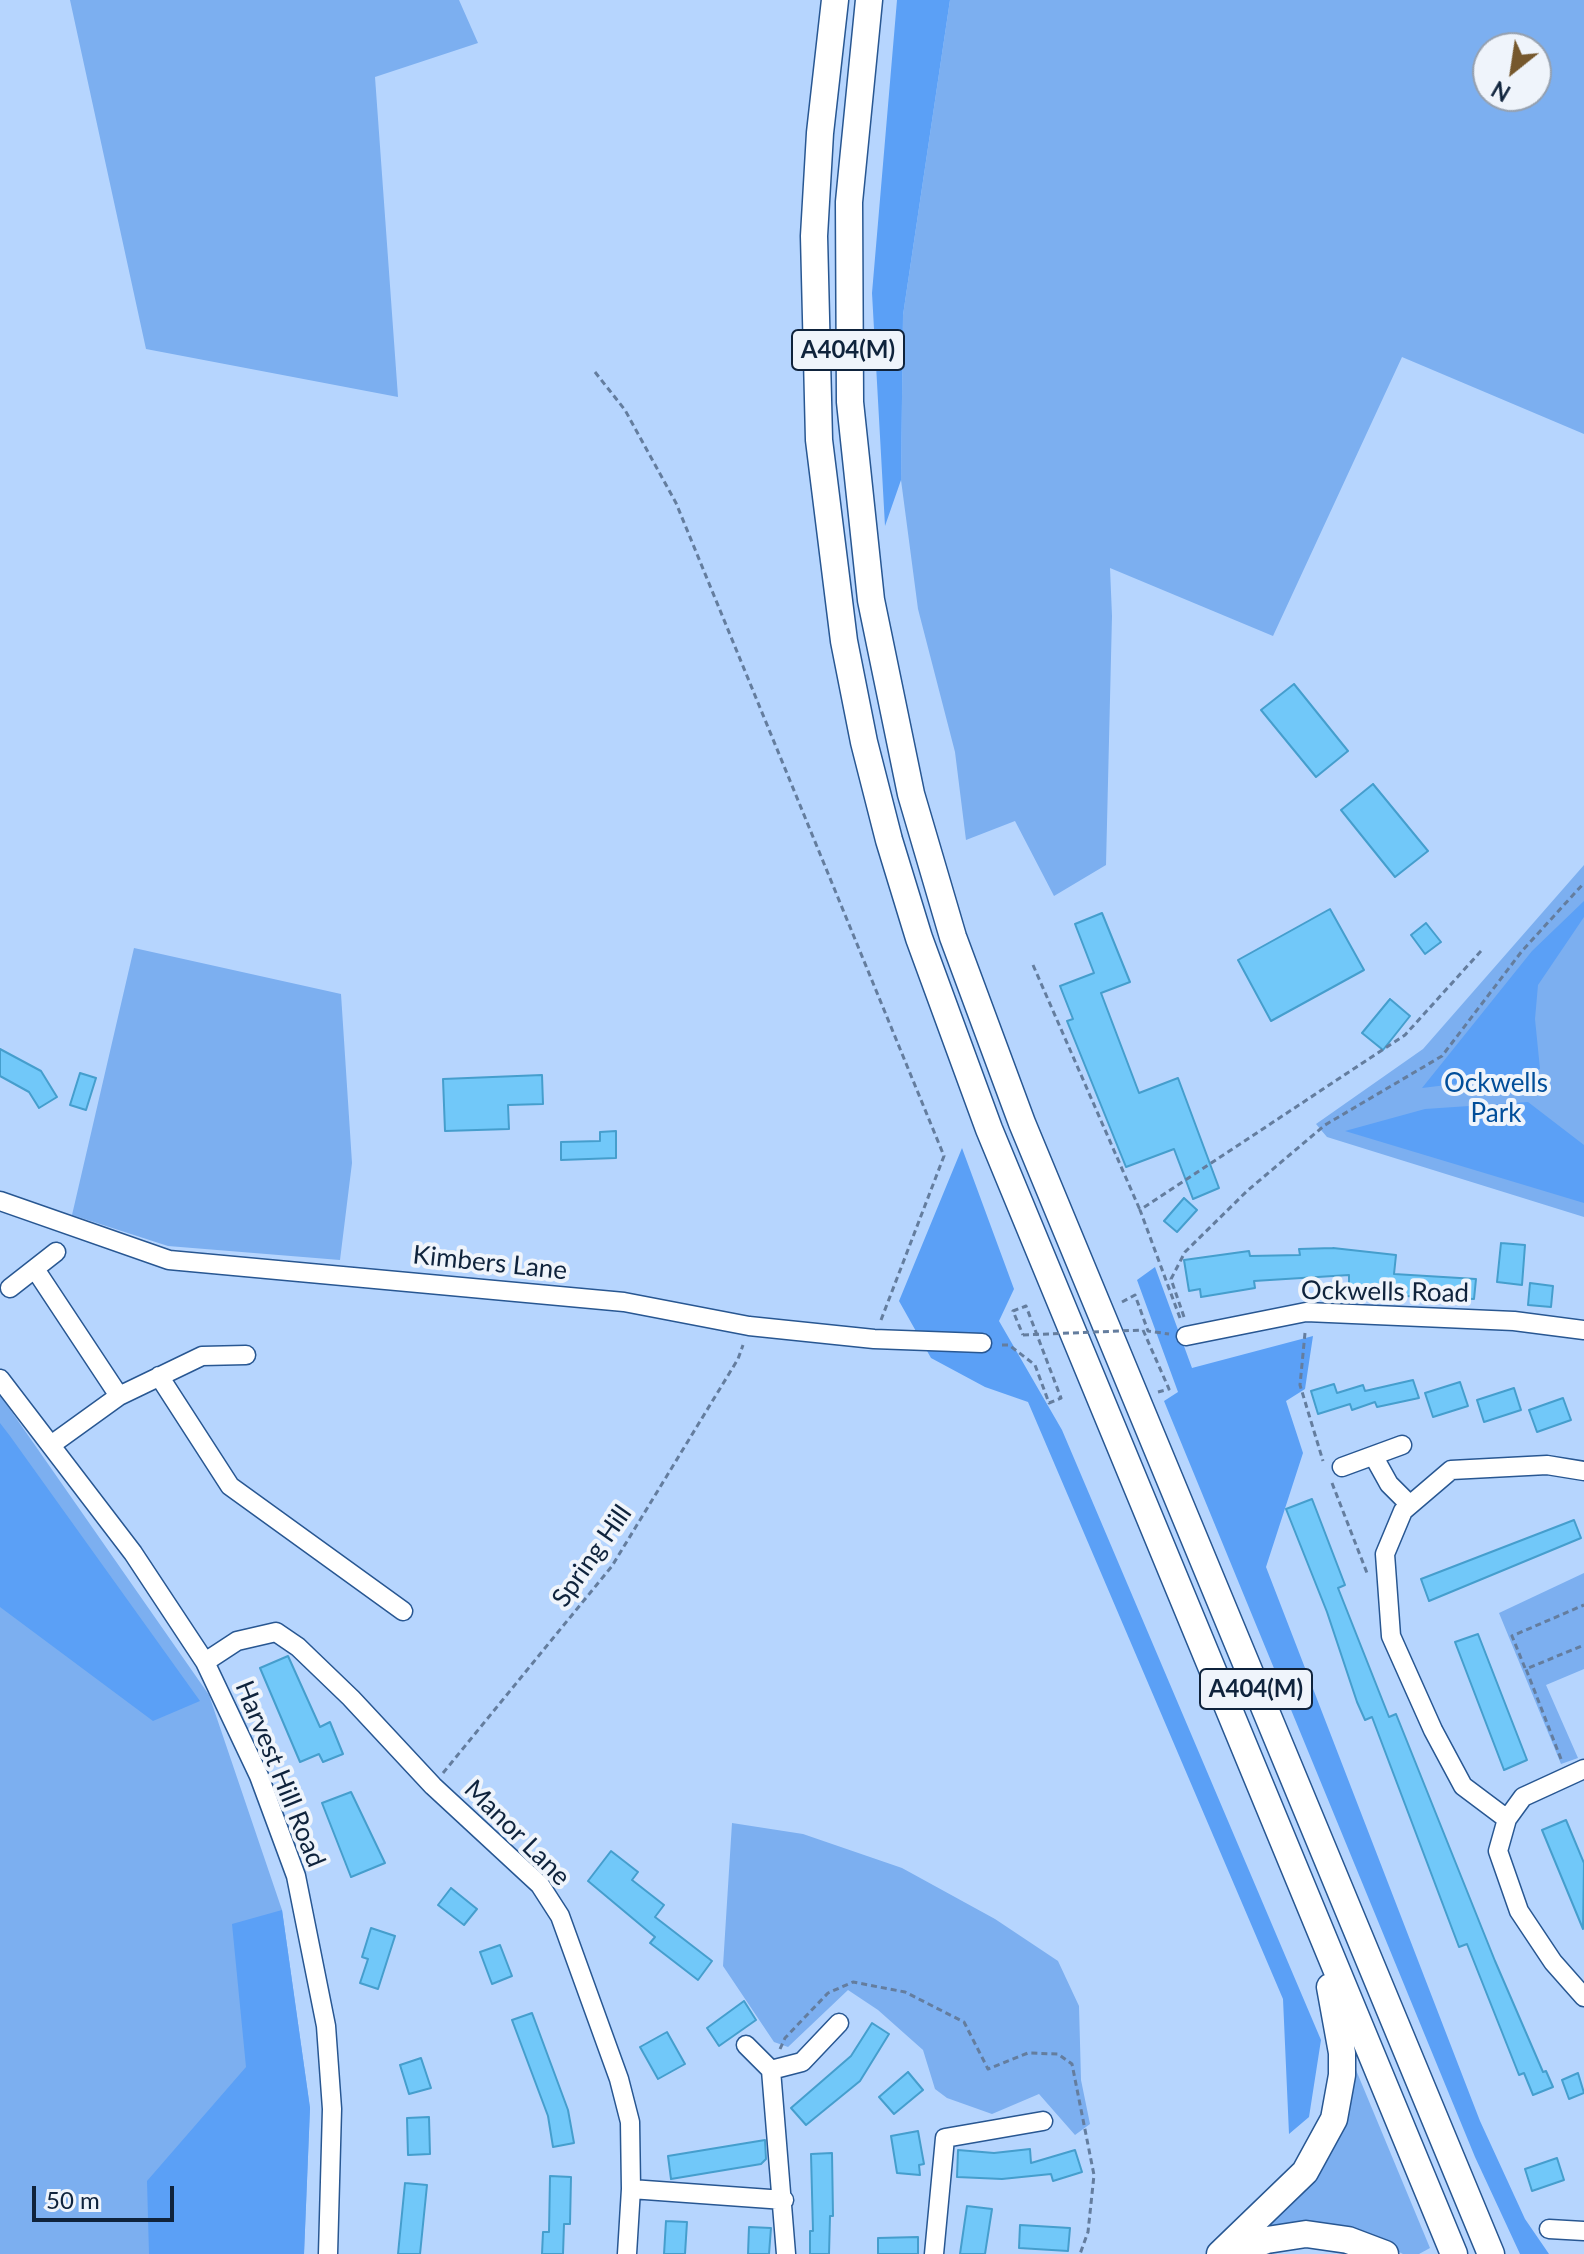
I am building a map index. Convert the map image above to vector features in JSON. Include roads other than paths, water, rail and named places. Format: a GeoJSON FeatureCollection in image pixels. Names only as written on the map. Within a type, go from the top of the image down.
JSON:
{"type":"FeatureCollection","features":[{"type":"Feature","properties":{"kind":"highway","name":"A404(M)"},"geometry":{"type":"LineString","coordinates":[[835,0],[823,95],[815,224],[816,402],[836,591],[873,779],[919,938],[989,1129],[1454,2254]]}},
{"type":"Feature","properties":{"kind":"highway","name":"A404(M)"},"geometry":{"type":"LineString","coordinates":[[869,0],[849,202],[850,402],[871,600],[911,794],[953,937],[1022,1123],[1491,2254]]}},
{"type":"Feature","properties":{"kind":"highway","name":"A404(M)"},"geometry":{"type":"LineString","coordinates":[[1220,2254],[1305,2172],[1334,2119],[1342,2075],[1342,2053],[1310,1907]]}},
{"type":"Feature","properties":{"kind":"highway"},"geometry":{"type":"LineString","coordinates":[[1227,2254],[1267,2240],[1306,2234],[1348,2240],[1385,2254]]}},
{"type":"Feature","properties":{"kind":"street","name":"Kimbers Lane"},"geometry":{"type":"LineString","coordinates":[[0,1201],[169,1260],[624,1302],[749,1326],[874,1339],[982,1343]]}},
{"type":"Feature","properties":{"kind":"street"},"geometry":{"type":"LineString","coordinates":[[10,1288],[56,1252]]}},
{"type":"Feature","properties":{"kind":"street"},"geometry":{"type":"LineString","coordinates":[[35,1269],[119,1396]]}},
{"type":"Feature","properties":{"kind":"street","name":"Ockwells Road"},"geometry":{"type":"LineString","coordinates":[[1188,1336],[1306,1312],[1514,1321],[1584,1330]]}},
{"type":"Feature","properties":{"kind":"street"},"geometry":{"type":"LineString","coordinates":[[51,1445],[119,1396],[202,1356],[246,1355]]}},
{"type":"Feature","properties":{"kind":"street"},"geometry":{"type":"LineString","coordinates":[[159,1376],[230,1486],[403,1611]]}},
{"type":"Feature","properties":{"kind":"street","name":"Harvest Hill Road"},"geometry":{"type":"LineString","coordinates":[[0,1379],[133,1553],[205,1662],[259,1776],[296,1876],[315,1957],[326,2026],[332,2109],[328,2254]]}},
{"type":"Feature","properties":{"kind":"street"},"geometry":{"type":"LineString","coordinates":[[1342,1467],[1402,1445]]}},
{"type":"Feature","properties":{"kind":"street"},"geometry":{"type":"LineString","coordinates":[[1374,1457],[1389,1484],[1410,1505]]}},
{"type":"Feature","properties":{"kind":"street"},"geometry":{"type":"LineString","coordinates":[[1507,1819],[1463,1786],[1391,1636],[1385,1554],[1403,1511],[1451,1470],[1547,1465],[1584,1471]]}},
{"type":"Feature","properties":{"kind":"street","name":"Manor Lane"},"geometry":{"type":"LineString","coordinates":[[205,1662],[237,1641],[276,1632],[298,1647],[351,1698],[433,1786],[540,1885],[560,1916],[619,2079],[630,2122],[631,2189],[627,2254]]}},
{"type":"Feature","properties":{"kind":"street"},"geometry":{"type":"LineString","coordinates":[[1575,1772],[1523,1797],[1507,1819],[1498,1851],[1519,1911],[1553,1962],[1584,1997]]}},
{"type":"Feature","properties":{"kind":"street"},"geometry":{"type":"LineString","coordinates":[[771,2070],[802,2062],[839,2023]]}},
{"type":"Feature","properties":{"kind":"street"},"geometry":{"type":"LineString","coordinates":[[746,2045],[771,2070],[786,2254]]}},
{"type":"Feature","properties":{"kind":"street"},"geometry":{"type":"LineString","coordinates":[[934,2254],[945,2138],[1043,2121]]}},
{"type":"Feature","properties":{"kind":"street"},"geometry":{"type":"LineString","coordinates":[[631,2189],[784,2200]]}},
{"type":"Feature","properties":{"kind":"street"},"geometry":{"type":"LineString","coordinates":[[1549,2229],[1584,2231]]}},
{"type":"Feature","properties":{"kind":"park label","name":"Ockwells Park"},"geometry":{"type":"Point","coordinates":[1496,1099]}}]}
